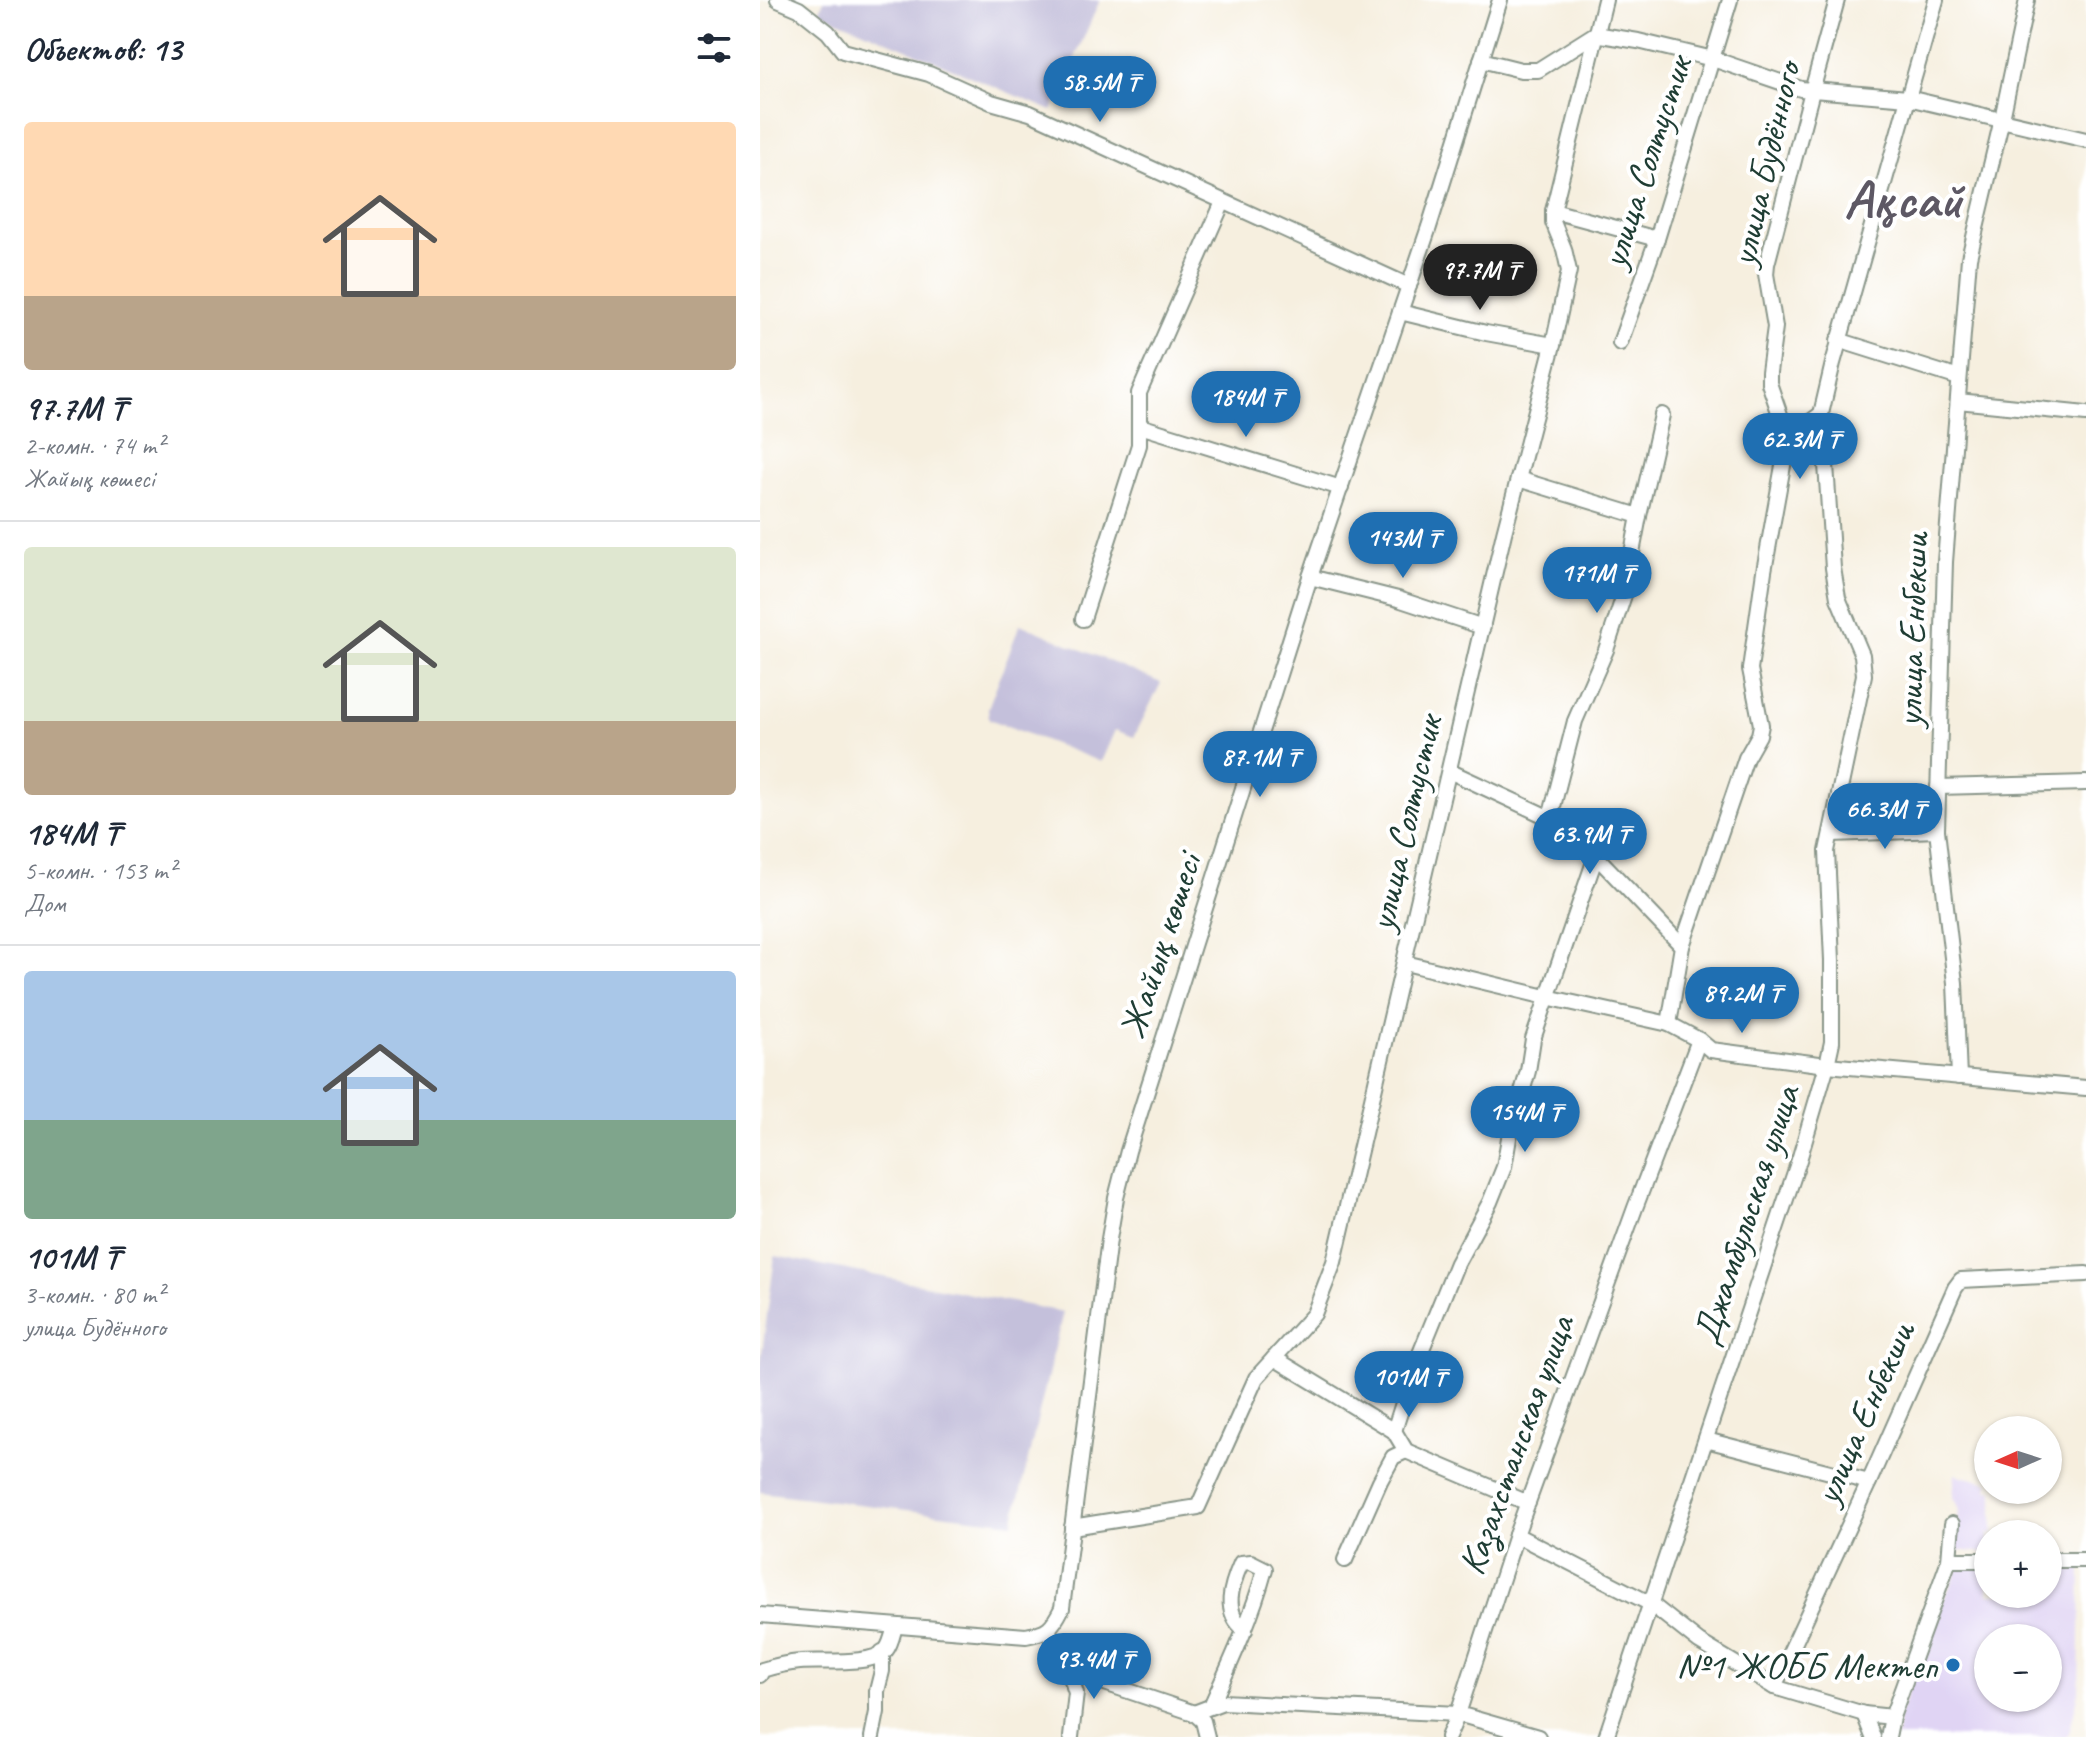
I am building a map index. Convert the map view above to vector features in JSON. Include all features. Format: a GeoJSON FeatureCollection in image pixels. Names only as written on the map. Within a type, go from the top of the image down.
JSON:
{"type":"FeatureCollection","features":[{"type":"Feature","properties":{"kind":"street"},"geometry":{"type":"LineString","coordinates":[[778,0],[799,9],[828,32],[843,51],[929,74],[991,102],[1030,113],[1409,286]]}},
{"type":"Feature","properties":{"kind":"street","name":"Жайық көшесі"},"geometry":{"type":"LineString","coordinates":[[1048,1629],[1053,1626],[1062,1608],[1109,1239],[1128,1151],[1310,577],[1409,286],[1500,0]]}},
{"type":"Feature","properties":{"kind":"street","name":"улица Солтустик"},"geometry":{"type":"LineString","coordinates":[[1072,1527],[1198,1507],[1256,1378],[1314,1314],[1334,1262],[1569,271],[1553,222],[1553,211],[1605,0]]}},
{"type":"Feature","properties":{"kind":"street","name":"улица Солтустик"},"geometry":{"type":"LineString","coordinates":[[1620,343],[1657,239],[1730,0]]}},
{"type":"Feature","properties":{"kind":"street","name":"улица Будённого"},"geometry":{"type":"LineString","coordinates":[[1669,1024],[1682,946],[1746,758],[1761,725],[1750,669],[1788,438],[1769,383],[1775,327],[1766,274],[1837,0]]}},
{"type":"Feature","properties":{"kind":"street","name":"Джамбульская улица"},"geometry":{"type":"LineString","coordinates":[[1606,1737],[1799,1160],[1832,1042],[1827,851],[1864,675],[1862,655],[1838,598],[1833,568],[1821,414],[1838,340],[1936,0]]}},
{"type":"Feature","properties":{"kind":"street","name":"улица Енбекши"},"geometry":{"type":"LineString","coordinates":[[1959,1077],[1955,983],[1937,830],[1945,562],[1969,258],[2027,0]]}},
{"type":"Feature","properties":{"kind":"street"},"geometry":{"type":"LineString","coordinates":[[1481,60],[1521,70],[1538,70],[1595,34],[1713,59],[1801,89],[1908,98],[2086,140]]}},
{"type":"Feature","properties":{"kind":"street"},"geometry":{"type":"LineString","coordinates":[[1083,619],[1139,445],[1139,393],[1223,202]]}},
{"type":"Feature","properties":{"kind":"street"},"geometry":{"type":"LineString","coordinates":[[1553,211],[1657,239]]}},
{"type":"Feature","properties":{"kind":"street"},"geometry":{"type":"LineString","coordinates":[[1400,312],[1553,345]]}},
{"type":"Feature","properties":{"kind":"street"},"geometry":{"type":"LineString","coordinates":[[1838,340],[1959,378]]}},
{"type":"Feature","properties":{"kind":"street"},"geometry":{"type":"LineString","coordinates":[[1958,401],[2086,414]]}},
{"type":"Feature","properties":{"kind":"street"},"geometry":{"type":"LineString","coordinates":[[1788,438],[1821,414]]}},
{"type":"Feature","properties":{"kind":"street"},"geometry":{"type":"LineString","coordinates":[[1550,818],[1575,721],[1606,650],[1624,595],[1662,415]]}},
{"type":"Feature","properties":{"kind":"street"},"geometry":{"type":"LineString","coordinates":[[1140,426],[1341,488]]}},
{"type":"Feature","properties":{"kind":"street"},"geometry":{"type":"LineString","coordinates":[[1518,479],[1639,516]]}},
{"type":"Feature","properties":{"kind":"street"},"geometry":{"type":"LineString","coordinates":[[1310,577],[1398,599],[1483,627]]}},
{"type":"Feature","properties":{"kind":"street"},"geometry":{"type":"LineString","coordinates":[[1449,771],[1550,818],[1596,856],[1682,946]]}},
{"type":"Feature","properties":{"kind":"street"},"geometry":{"type":"LineString","coordinates":[[1938,787],[2086,783]]}},
{"type":"Feature","properties":{"kind":"street"},"geometry":{"type":"LineString","coordinates":[[1832,834],[1937,830]]}},
{"type":"Feature","properties":{"kind":"street"},"geometry":{"type":"LineString","coordinates":[[1394,1431],[1415,1366],[1457,1263],[1490,1202],[1504,1167],[1533,1039],[1596,856]]}},
{"type":"Feature","properties":{"kind":"street"},"geometry":{"type":"LineString","coordinates":[[1405,963],[1669,1024],[1711,1050],[1827,1065],[2086,1088]]}},
{"type":"Feature","properties":{"kind":"street","name":"Казахстанская улица"},"geometry":{"type":"LineString","coordinates":[[1448,1737],[1516,1535],[1699,1040]]}},
{"type":"Feature","properties":{"kind":"street","name":"улица Енбекши"},"geometry":{"type":"LineString","coordinates":[[1774,1687],[1961,1280],[2086,1274]]}},
{"type":"Feature","properties":{"kind":"street"},"geometry":{"type":"LineString","coordinates":[[1274,1358],[1394,1431],[1406,1451],[1528,1503]]}},
{"type":"Feature","properties":{"kind":"street"},"geometry":{"type":"LineString","coordinates":[[1706,1440],[1869,1482]]}},
{"type":"Feature","properties":{"kind":"street"},"geometry":{"type":"LineString","coordinates":[[1345,1560],[1393,1457],[1406,1451]]}},
{"type":"Feature","properties":{"kind":"street"},"geometry":{"type":"LineString","coordinates":[[1888,1737],[1892,1717],[1949,1560],[1952,1524]]}},
{"type":"Feature","properties":{"kind":"street"},"geometry":{"type":"LineString","coordinates":[[1516,1535],[1651,1604],[1699,1642],[1774,1687],[1864,1714],[1892,1717]]}},
{"type":"Feature","properties":{"kind":"street"},"geometry":{"type":"LineString","coordinates":[[1949,1560],[1974,1560]]}},
{"type":"Feature","properties":{"kind":"street"},"geometry":{"type":"LineString","coordinates":[[2062,1560],[2086,1560]]}},
{"type":"Feature","properties":{"kind":"street"},"geometry":{"type":"LineString","coordinates":[[760,1615],[1026,1636],[1048,1629],[1063,1665],[1069,1671],[1198,1717],[1207,1737]]}},
{"type":"Feature","properties":{"kind":"street"},"geometry":{"type":"LineString","coordinates":[[760,1675],[762,1670],[799,1662],[876,1656],[886,1650],[895,1626]]}},
{"type":"Feature","properties":{"kind":"street"},"geometry":{"type":"LineString","coordinates":[[1211,1706],[1245,1630]]}},
{"type":"Feature","properties":{"kind":"street"},"geometry":{"type":"LineString","coordinates":[[872,1737],[882,1652]]}},
{"type":"Feature","properties":{"kind":"street"},"geometry":{"type":"LineString","coordinates":[[1069,1671],[1076,1693],[1071,1737]]}},
{"type":"Feature","properties":{"kind":"street"},"geometry":{"type":"LineString","coordinates":[[1198,1717],[1211,1706],[1223,1702],[1458,1714],[1514,1734],[1538,1737]]}},
{"type":"Feature","properties":{"kind":"street"},"geometry":{"type":"LineString","coordinates":[[1864,1714],[1872,1736]]}},
{"type":"Feature","properties":{"kind":"shaded area"},"geometry":{"type":"Polygon","coordinates":[[[824,0],[1100,0],[1052,111],[819,12],[824,0]]]}},
{"type":"Feature","properties":{"kind":"shaded area"},"geometry":{"type":"Polygon","coordinates":[[[1020,624],[1161,683],[1134,737],[1115,730],[1101,762],[989,719],[988,708],[1020,624]]]}},
{"type":"Feature","properties":{"kind":"shaded area"},"geometry":{"type":"Polygon","coordinates":[[[775,1256],[1063,1312],[1013,1523],[760,1492],[760,1367],[775,1256]]]}},
{"type":"Feature","properties":{"kind":"shaded area"},"geometry":{"type":"Polygon","coordinates":[[[1955,1474],[1974,1479],[1974,1504],[1993,1504],[1993,1520],[1974,1520],[1974,1552],[1956,1550],[1959,1508],[1953,1498],[1955,1474]]]}},
{"type":"Feature","properties":{"kind":"shaded area","name":"№1 ЖОББ Мектеп"},"geometry":{"type":"Polygon","coordinates":[[[2081,1565],[2079,1692],[2066,1737],[1896,1737],[1900,1714],[1932,1624],[1959,1568],[1974,1567],[1974,1608],[2062,1608],[2062,1566],[2081,1565]]]}},
{"type":"Feature","properties":{"kind":"place","name":"№1 ЖОББ Мектеп"},"geometry":{"type":"Point","coordinates":[1953,1665]}},
{"type":"Feature","properties":{"kind":"district","name":"Ақсай"},"geometry":{"type":"Point","coordinates":[1903,199]}}]}
